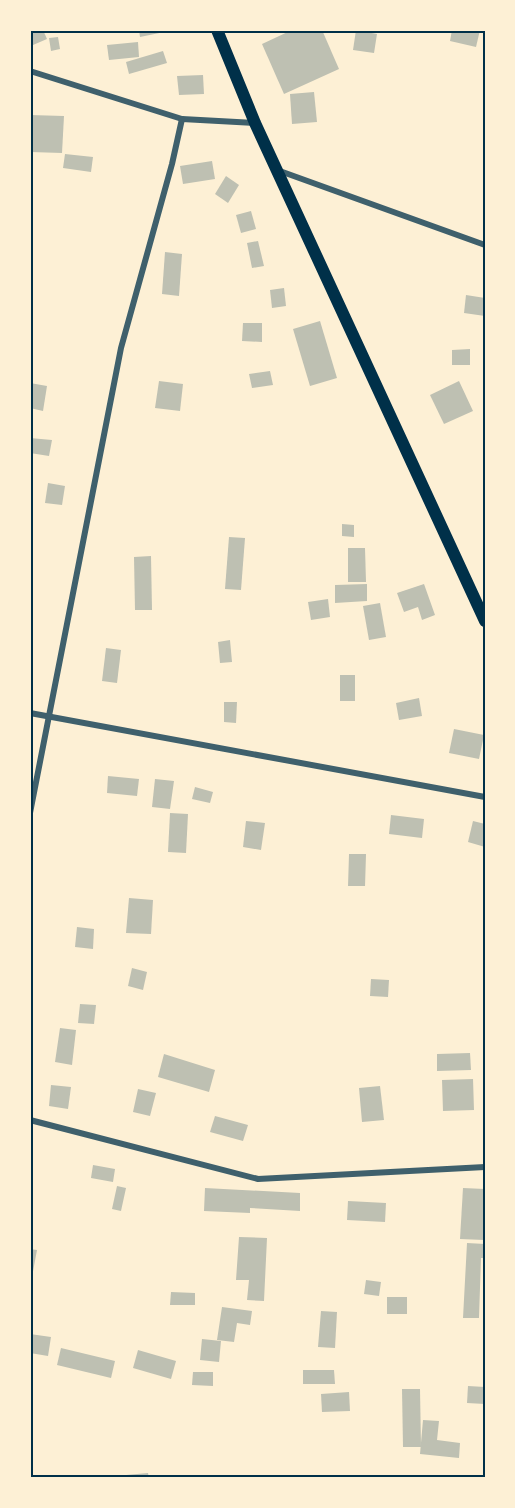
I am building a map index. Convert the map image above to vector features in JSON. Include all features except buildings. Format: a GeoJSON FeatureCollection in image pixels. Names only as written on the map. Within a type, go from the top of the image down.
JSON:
{"type":"FeatureCollection","features":[{"type":"Feature","properties":{"kind":"main road"},"geometry":{"type":"LineString","coordinates":[[217,30],[255,123],[485,621]]}},
{"type":"Feature","properties":{"kind":"street"},"geometry":{"type":"LineString","coordinates":[[30,71],[182,119],[255,123]]}},
{"type":"Feature","properties":{"kind":"street"},"geometry":{"type":"LineString","coordinates":[[30,813],[121,348],[172,164],[182,119]]}},
{"type":"Feature","properties":{"kind":"street"},"geometry":{"type":"LineString","coordinates":[[277,170],[485,245]]}},
{"type":"Feature","properties":{"kind":"street"},"geometry":{"type":"LineString","coordinates":[[30,713],[485,797]]}},
{"type":"Feature","properties":{"kind":"street"},"geometry":{"type":"LineString","coordinates":[[30,1120],[258,1179],[485,1167]]}}]}
